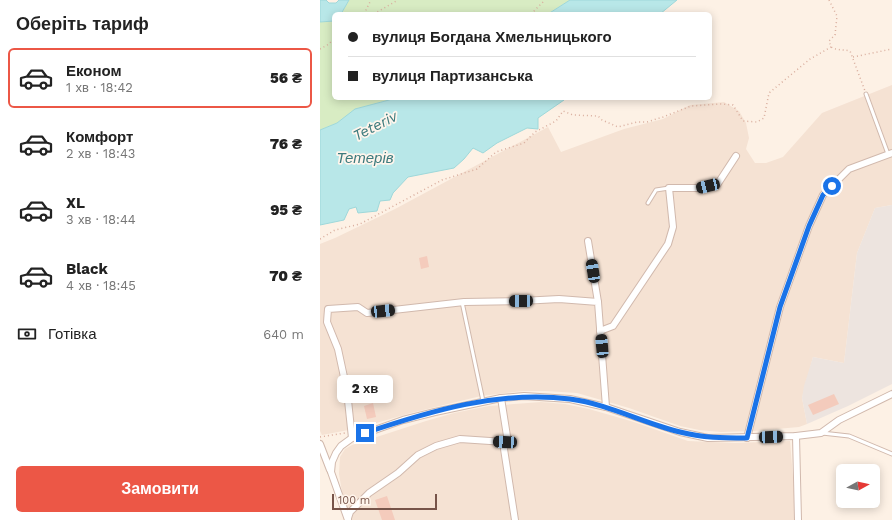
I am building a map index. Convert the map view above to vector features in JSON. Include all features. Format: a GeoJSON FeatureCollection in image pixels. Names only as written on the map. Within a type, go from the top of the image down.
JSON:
{"type":"FeatureCollection","features":[{"type":"Feature","properties":{"kind":"street"},"geometry":{"type":"LineString","coordinates":[[747,438],[780,307],[809,226],[823,195],[850,169],[890,154]]}},
{"type":"Feature","properties":{"kind":"street"},"geometry":{"type":"LineString","coordinates":[[600,331],[613,326],[668,244],[673,227],[669,188],[700,188],[717,185],[736,156]]}},
{"type":"Feature","properties":{"kind":"street"},"geometry":{"type":"LineString","coordinates":[[588,241],[598,302],[606,407]]}},
{"type":"Feature","properties":{"kind":"street"},"geometry":{"type":"LineString","coordinates":[[351,435],[346,391],[338,349],[327,322],[328,309],[358,307],[367,313],[462,302],[521,301],[559,298],[598,302]]}},
{"type":"Feature","properties":{"kind":"street"},"geometry":{"type":"LineString","coordinates":[[331,472],[336,453],[351,435],[403,420],[501,398],[524,396],[570,399],[606,407],[680,432],[708,438],[747,438],[796,436],[821,433],[839,420],[892,394]]}},
{"type":"Feature","properties":{"kind":"street"},"geometry":{"type":"LineString","coordinates":[[501,398],[507,436],[504,449],[515,520]]}},
{"type":"Feature","properties":{"kind":"street"},"geometry":{"type":"LineString","coordinates":[[796,436],[798,520]]}},
{"type":"Feature","properties":{"kind":"street"},"geometry":{"type":"LineString","coordinates":[[348,519],[350,512],[369,493],[398,473],[418,455],[436,446],[460,439],[505,442]]}},
{"type":"Feature","properties":{"kind":"street"},"geometry":{"type":"LineString","coordinates":[[320,444],[348,519]]}},
{"type":"Feature","properties":{"kind":"lane"},"geometry":{"type":"LineString","coordinates":[[866,94],[890,154]]}},
{"type":"Feature","properties":{"kind":"lane"},"geometry":{"type":"LineString","coordinates":[[648,203],[656,190],[669,188]]}},
{"type":"Feature","properties":{"kind":"lane"},"geometry":{"type":"LineString","coordinates":[[462,302],[483,401]]}},
{"type":"Feature","properties":{"kind":"lane"},"geometry":{"type":"LineString","coordinates":[[821,433],[849,436],[892,454]]}},
{"type":"Feature","properties":{"kind":"path"},"geometry":{"type":"LineString","coordinates":[[365,12],[371,0]]}},
{"type":"Feature","properties":{"kind":"path"},"geometry":{"type":"LineString","coordinates":[[377,12],[398,0]]}},
{"type":"Feature","properties":{"kind":"path"},"geometry":{"type":"LineString","coordinates":[[534,12],[545,0]]}},
{"type":"Feature","properties":{"kind":"path"},"geometry":{"type":"LineString","coordinates":[[829,0],[838,16],[835,35],[829,40],[830,47]]}},
{"type":"Feature","properties":{"kind":"path"},"geometry":{"type":"LineString","coordinates":[[320,49],[330,44],[332,41]]}},
{"type":"Feature","properties":{"kind":"path"},"geometry":{"type":"LineString","coordinates":[[830,47],[838,51],[850,51],[866,94]]}},
{"type":"Feature","properties":{"kind":"path"},"geometry":{"type":"LineString","coordinates":[[320,239],[335,230],[360,224],[442,180],[477,169],[496,152],[524,143],[536,132],[556,121],[563,111],[573,114],[598,116],[602,120],[618,127],[663,118],[691,106],[721,104],[733,105],[743,121],[757,122],[764,118],[769,93],[810,59],[830,47]]}},
{"type":"Feature","properties":{"kind":"path"},"geometry":{"type":"LineString","coordinates":[[853,57],[892,49]]}},
{"type":"Feature","properties":{"kind":"path"},"geometry":{"type":"LineString","coordinates":[[320,437],[351,435]]}},
{"type":"Feature","properties":{"kind":"shaded area"},"geometry":{"type":"Polygon","coordinates":[[[892,85],[892,205],[875,208],[857,253],[844,363],[813,357],[802,398],[807,424],[799,427],[753,431],[721,432],[699,430],[680,426],[629,408],[577,393],[523,391],[481,396],[411,413],[359,428],[322,435],[320,431],[320,244],[395,209],[548,127],[561,152],[624,129],[663,119],[690,105],[724,102],[739,111],[746,123],[749,138],[746,149],[755,163],[766,163],[783,157],[822,113],[892,85]]]}},
{"type":"Feature","properties":{"kind":"shaded area"},"geometry":{"type":"Polygon","coordinates":[[[892,205],[892,384],[807,424],[802,398],[813,357],[844,363],[857,253],[875,208],[892,205]]]}},
{"type":"Feature","properties":{"kind":"shaded area"},"geometry":{"type":"Polygon","coordinates":[[[541,402],[565,404],[589,409],[634,422],[688,441],[735,443],[790,441],[795,520],[352,520],[342,492],[339,474],[340,457],[345,449],[352,445],[454,413],[489,406],[541,402]]]}},
{"type":"Feature","properties":{"kind":"green space"},"geometry":{"type":"Polygon","coordinates":[[[349,0],[570,0],[551,12],[342,12],[349,0]]]}},
{"type":"Feature","properties":{"kind":"green space"},"geometry":{"type":"Polygon","coordinates":[[[332,21],[332,100],[389,100],[356,109],[337,123],[320,130],[320,22],[332,21]]]}},
{"type":"Feature","properties":{"kind":"water"},"geometry":{"type":"Polygon","coordinates":[[[320,0],[326,0],[329,3],[336,3],[339,0],[349,0],[342,12],[332,12],[332,21],[320,22],[320,0]]]}},
{"type":"Feature","properties":{"kind":"water"},"geometry":{"type":"Polygon","coordinates":[[[570,0],[677,0],[662,12],[551,12],[570,0]]]}},
{"type":"Feature","properties":{"kind":"water","name":"Тетерів"},"geometry":{"type":"Polygon","coordinates":[[[389,100],[564,100],[538,118],[538,129],[527,128],[497,143],[483,153],[473,148],[454,168],[408,177],[393,193],[390,200],[380,201],[377,211],[358,213],[356,207],[349,209],[344,220],[320,225],[320,130],[337,123],[355,109],[389,100]]]}},
{"type":"Feature","properties":{"kind":"building"},"geometry":{"type":"Polygon","coordinates":[[[427,256],[429,267],[421,269],[419,258],[427,256]]]}},
{"type":"Feature","properties":{"kind":"building"},"geometry":{"type":"Polygon","coordinates":[[[834,394],[839,404],[813,415],[808,405],[834,394]]]}},
{"type":"Feature","properties":{"kind":"building"},"geometry":{"type":"Polygon","coordinates":[[[373,403],[376,417],[367,419],[364,406],[373,403]]]}},
{"type":"Feature","properties":{"kind":"building"},"geometry":{"type":"Polygon","coordinates":[[[387,496],[395,520],[382,520],[375,500],[387,496]]]}},
{"type":"Feature","properties":{"kind":"route"},"geometry":{"type":"LineString","coordinates":[[365,433],[403,420],[447,409],[483,401],[524,396],[570,399],[593,404],[680,432],[708,438],[747,438],[780,307],[809,226],[823,195],[832,186]]}},
{"type":"Feature","properties":{"kind":"water label","name":"Teteriv"},"geometry":{"type":"Point","coordinates":[375,126]}}]}
